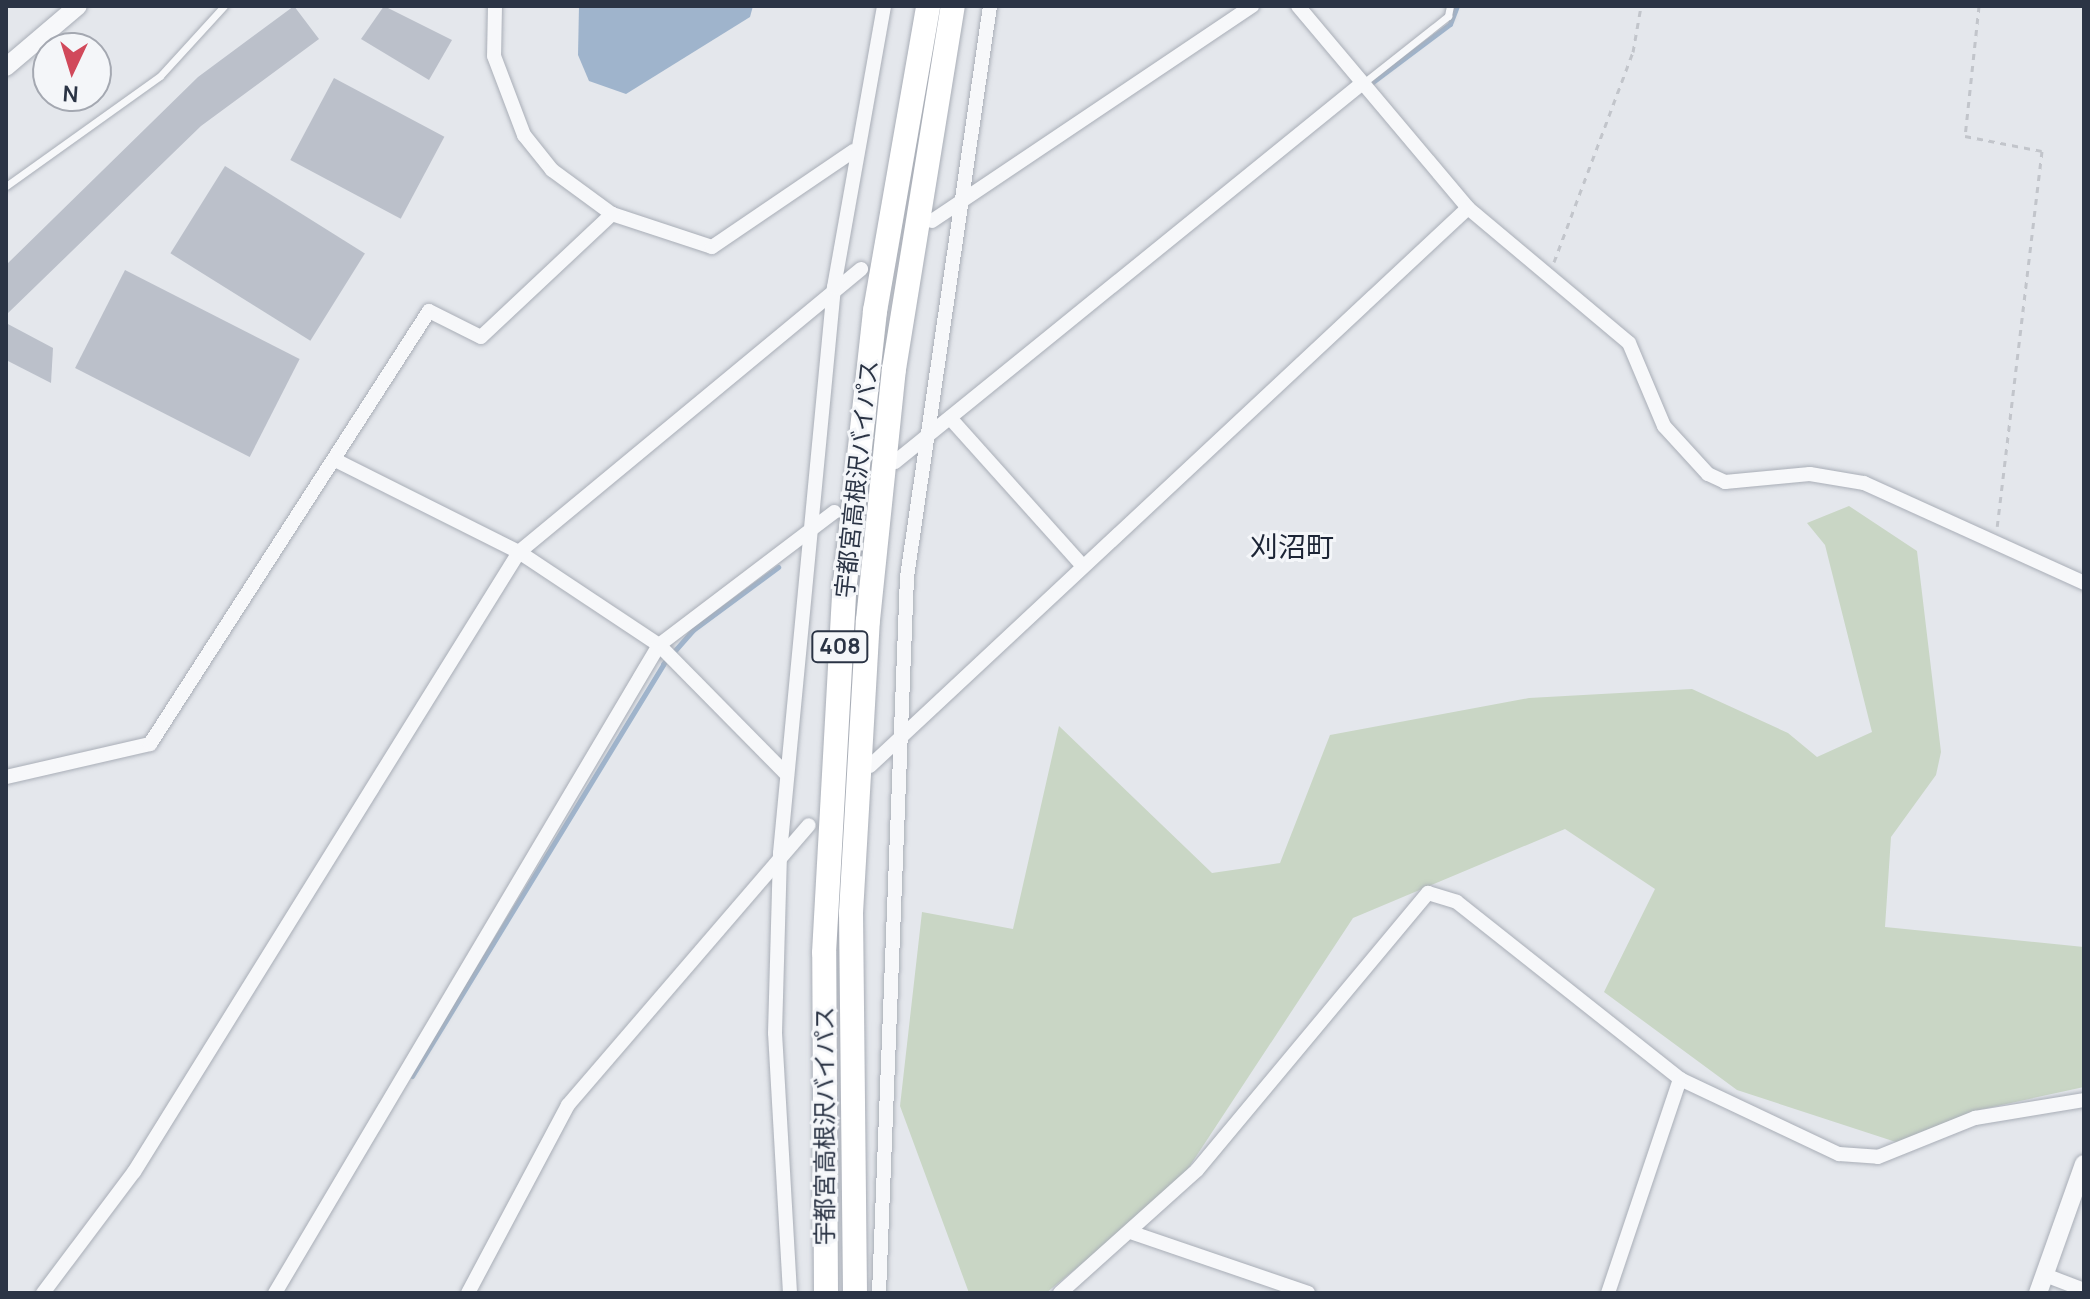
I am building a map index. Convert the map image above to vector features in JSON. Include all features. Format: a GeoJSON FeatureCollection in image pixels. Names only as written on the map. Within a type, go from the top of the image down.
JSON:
{"type":"FeatureCollection","features":[{"type":"Feature","properties":{"kind":"highway","name":"宇都宮高根沢バイパス"},"geometry":{"type":"LineString","coordinates":[[826,1293],[824,953],[842,613],[875,311],[928,6]]}},
{"type":"Feature","properties":{"kind":"highway","name":"宇都宮高根沢バイパス"},"geometry":{"type":"LineString","coordinates":[[855,1293],[851,913],[868,620],[894,369],[953,6]]}},
{"type":"Feature","properties":{"kind":"street"},"geometry":{"type":"LineString","coordinates":[[6,67],[78,6]]}},
{"type":"Feature","properties":{"kind":"street"},"geometry":{"type":"LineString","coordinates":[[495,6],[494,56],[524,135],[552,170],[612,214],[712,247],[853,151]]}},
{"type":"Feature","properties":{"kind":"street"},"geometry":{"type":"LineString","coordinates":[[790,1293],[775,1060],[780,853],[834,287],[853,151],[884,6]]}},
{"type":"Feature","properties":{"kind":"street"},"geometry":{"type":"LineString","coordinates":[[879,1293],[897,741],[923,439],[956,205],[990,6]]}},
{"type":"Feature","properties":{"kind":"street"},"geometry":{"type":"LineString","coordinates":[[932,221],[1252,6]]}},
{"type":"Feature","properties":{"kind":"street"},"geometry":{"type":"LineString","coordinates":[[1298,6],[1360,85],[1468,208],[1629,343],[1664,426],[1708,474],[1725,482],[1846,478],[1995,538],[2084,583]]}},
{"type":"Feature","properties":{"kind":"street"},"geometry":{"type":"LineString","coordinates":[[895,462],[1360,85]]}},
{"type":"Feature","properties":{"kind":"street"},"geometry":{"type":"LineString","coordinates":[[870,766],[1468,208]]}},
{"type":"Feature","properties":{"kind":"street"},"geometry":{"type":"LineString","coordinates":[[6,777],[150,744],[337,461],[429,311],[481,337],[612,214]]}},
{"type":"Feature","properties":{"kind":"street"},"geometry":{"type":"LineString","coordinates":[[43,1293],[134,1172],[519,552],[834,287],[861,269]]}},
{"type":"Feature","properties":{"kind":"street"},"geometry":{"type":"LineString","coordinates":[[950,418],[1083,566]]}},
{"type":"Feature","properties":{"kind":"street"},"geometry":{"type":"LineString","coordinates":[[337,461],[519,552],[659,645],[787,775]]}},
{"type":"Feature","properties":{"kind":"street"},"geometry":{"type":"LineString","coordinates":[[275,1293],[659,645],[834,512]]}},
{"type":"Feature","properties":{"kind":"street"},"geometry":{"type":"LineString","coordinates":[[468,1293],[568,1105],[780,853],[809,825]]}},
{"type":"Feature","properties":{"kind":"street"},"geometry":{"type":"LineString","coordinates":[[1060,1293],[1133,1233],[1197,1170],[1428,893],[1457,902],[1680,1079],[1839,1154],[1878,1157],[1975,1118],[2084,1100]]}},
{"type":"Feature","properties":{"kind":"street"},"geometry":{"type":"LineString","coordinates":[[1608,1293],[1680,1079]]}},
{"type":"Feature","properties":{"kind":"street"},"geometry":{"type":"LineString","coordinates":[[2038,1293],[2084,1164]]}},
{"type":"Feature","properties":{"kind":"street"},"geometry":{"type":"LineString","coordinates":[[1133,1233],[1308,1293]]}},
{"type":"Feature","properties":{"kind":"street"},"geometry":{"type":"LineString","coordinates":[[2045,1275],[2084,1290]]}},
{"type":"Feature","properties":{"kind":"lane"},"geometry":{"type":"LineString","coordinates":[[6,186],[149,84],[224,6]]}},
{"type":"Feature","properties":{"kind":"lane"},"geometry":{"type":"LineString","coordinates":[[1360,85],[1448,16],[1450,6]]}},
{"type":"Feature","properties":{"kind":"path"},"geometry":{"type":"LineString","coordinates":[[1548,272],[1633,52],[1641,6]]}},
{"type":"Feature","properties":{"kind":"path"},"geometry":{"type":"LineString","coordinates":[[1979,6],[1965,136],[2042,151],[1995,538]]}},
{"type":"Feature","properties":{"kind":"green space"},"geometry":{"type":"Polygon","coordinates":[[[1849,506],[1917,551],[1941,752],[1936,775],[1891,837],[1885,927],[2084,947],[2084,1087],[1974,1111],[1899,1143],[1737,1090],[1604,992],[1655,889],[1565,829],[1353,918],[1176,1187],[1046,1293],[969,1293],[900,1106],[922,912],[1013,929],[1059,726],[1212,873],[1280,863],[1330,735],[1529,698],[1692,689],[1788,733],[1817,757],[1872,732],[1825,545],[1807,523],[1849,506]]]}},
{"type":"Feature","properties":{"kind":"water"},"geometry":{"type":"Polygon","coordinates":[[[579,6],[753,6],[750,17],[626,94],[589,81],[578,55],[579,6]]]}},
{"type":"Feature","properties":{"kind":"building"},"geometry":{"type":"Polygon","coordinates":[[[294,6],[319,39],[201,126],[6,315],[6,265],[198,77],[294,6]]]}},
{"type":"Feature","properties":{"kind":"building"},"geometry":{"type":"Polygon","coordinates":[[[384,6],[452,40],[429,80],[361,39],[384,6]]]}},
{"type":"Feature","properties":{"kind":"building"},"geometry":{"type":"Polygon","coordinates":[[[334,78],[444,137],[401,219],[290,160],[334,78]]]}},
{"type":"Feature","properties":{"kind":"building"},"geometry":{"type":"Polygon","coordinates":[[[225,166],[365,253],[310,341],[170,253],[225,166]]]}},
{"type":"Feature","properties":{"kind":"building"},"geometry":{"type":"Polygon","coordinates":[[[125,270],[300,359],[250,457],[75,368],[125,270]]]}},
{"type":"Feature","properties":{"kind":"building"},"geometry":{"type":"Polygon","coordinates":[[[6,323],[53,348],[51,383],[6,360],[6,323]]]}},
{"type":"Feature","properties":{"kind":"waterway"},"geometry":{"type":"LineString","coordinates":[[1370,84],[1450,24],[1457,6]]}},
{"type":"Feature","properties":{"kind":"waterway"},"geometry":{"type":"LineString","coordinates":[[412,1076],[663,664],[693,630],[778,567]]}},
{"type":"Feature","properties":{"kind":"district","name":"刈沼町"},"geometry":{"type":"Point","coordinates":[1292,546]}}]}
